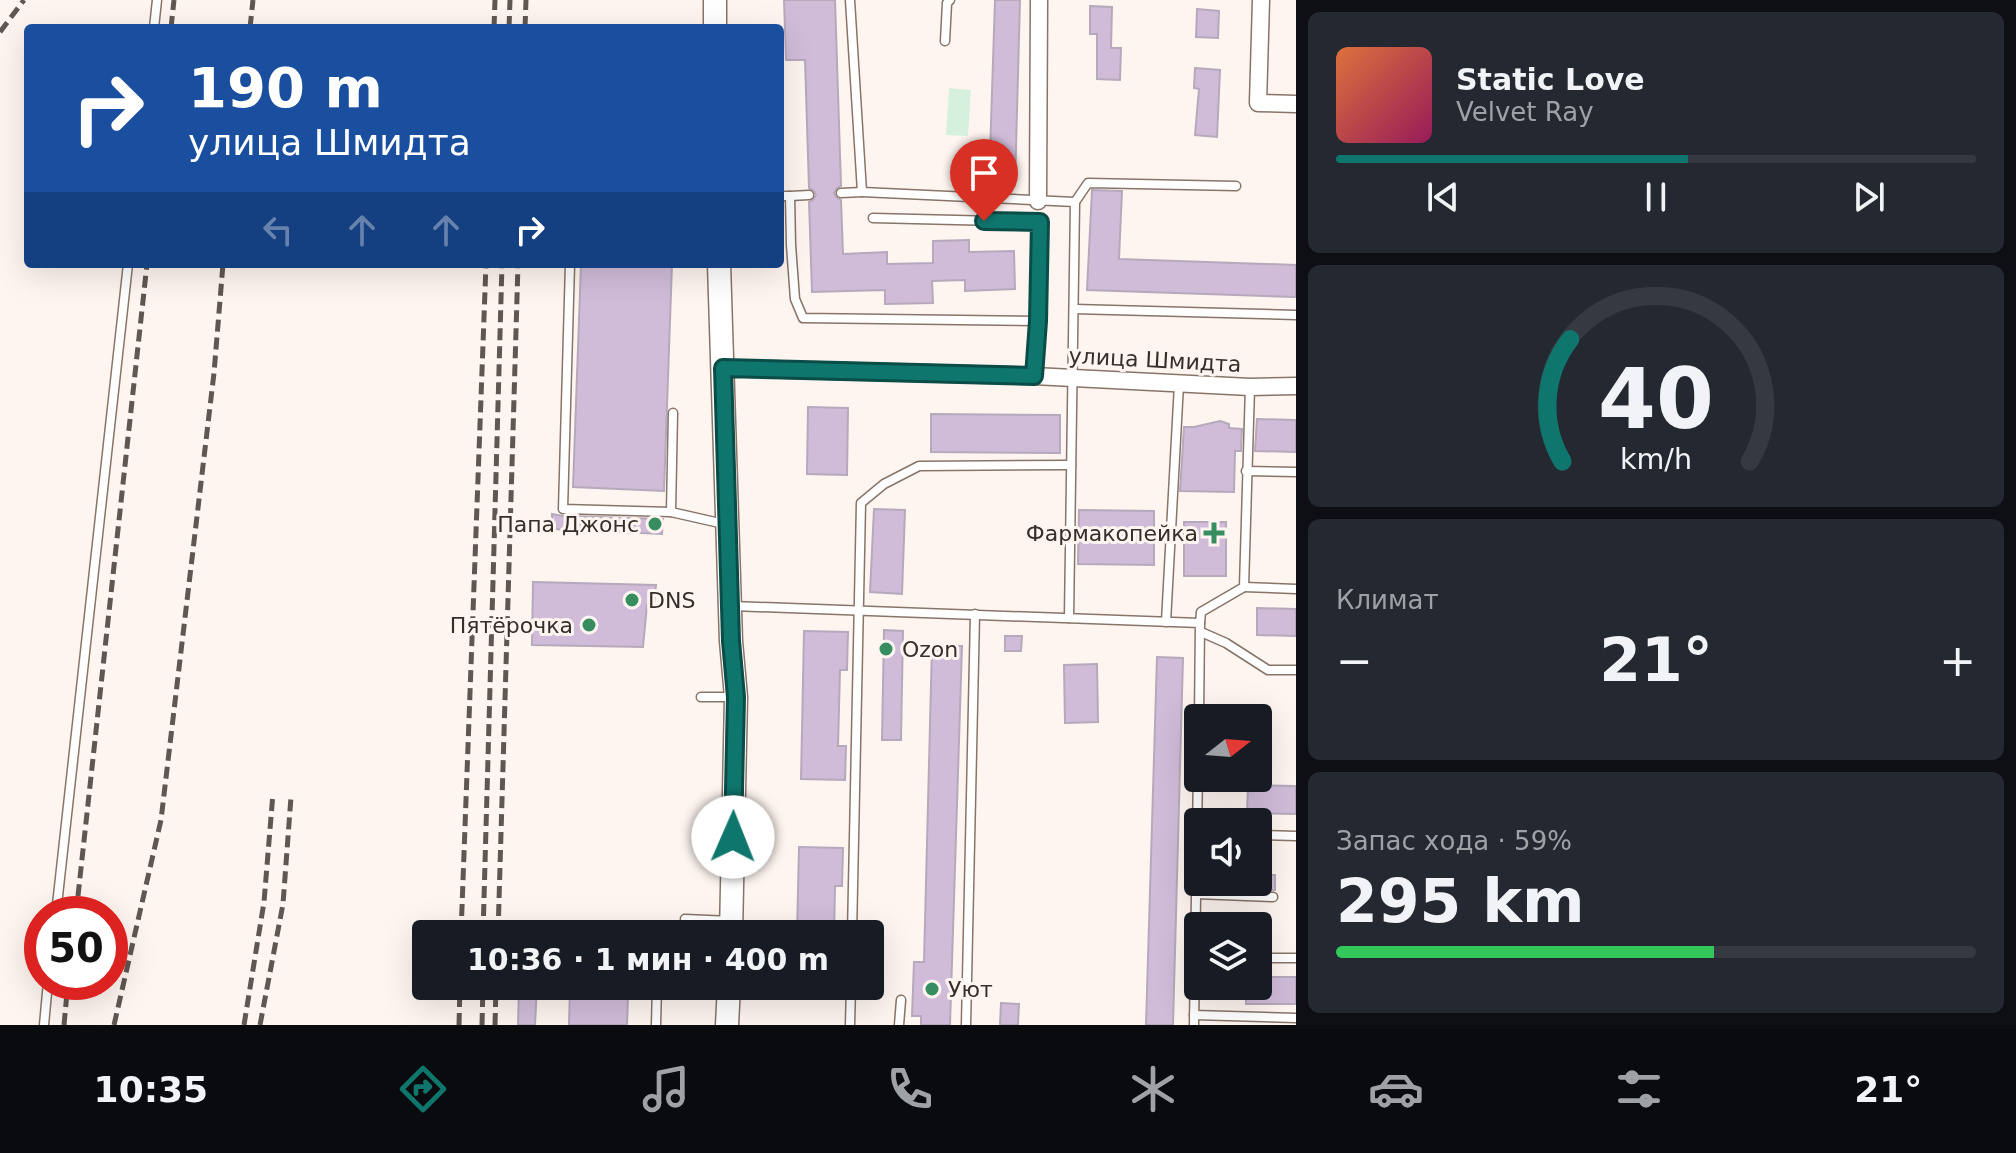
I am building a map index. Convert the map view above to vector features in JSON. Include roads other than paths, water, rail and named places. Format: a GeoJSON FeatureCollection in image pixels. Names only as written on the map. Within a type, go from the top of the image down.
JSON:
{"type":"FeatureCollection","features":[{"type":"Feature","properties":{"kind":"main road"},"geometry":{"type":"LineString","coordinates":[[715,0],[715,24]]}},
{"type":"Feature","properties":{"kind":"main road"},"geometry":{"type":"LineString","coordinates":[[719,268],[731,641],[736,697],[732,920]]}},
{"type":"Feature","properties":{"kind":"main road"},"geometry":{"type":"LineString","coordinates":[[727,1025],[728,1000]]}},
{"type":"Feature","properties":{"kind":"street"},"geometry":{"type":"LineString","coordinates":[[1038,201],[1039,0]]}},
{"type":"Feature","properties":{"kind":"street"},"geometry":{"type":"LineString","coordinates":[[1261,0],[1258,103],[1296,104]]}},
{"type":"Feature","properties":{"kind":"street","name":"улица Шмидта"},"geometry":{"type":"LineString","coordinates":[[723,368],[1073,377],[1250,387],[1296,386]]}},
{"type":"Feature","properties":{"kind":"lane"},"geometry":{"type":"LineString","coordinates":[[154,24],[157,0]]}},
{"type":"Feature","properties":{"kind":"lane"},"geometry":{"type":"LineString","coordinates":[[850,0],[862,192]]}},
{"type":"Feature","properties":{"kind":"lane"},"geometry":{"type":"LineString","coordinates":[[945,41],[947,3],[950,0]]}},
{"type":"Feature","properties":{"kind":"lane"},"geometry":{"type":"LineString","coordinates":[[1069,618],[1075,202],[1088,183],[1236,186]]}},
{"type":"Feature","properties":{"kind":"lane"},"geometry":{"type":"LineString","coordinates":[[841,193],[1075,202]]}},
{"type":"Feature","properties":{"kind":"lane"},"geometry":{"type":"LineString","coordinates":[[784,196],[809,195]]}},
{"type":"Feature","properties":{"kind":"lane"},"geometry":{"type":"LineString","coordinates":[[790,196],[795,299],[803,318],[1038,321]]}},
{"type":"Feature","properties":{"kind":"lane"},"geometry":{"type":"LineString","coordinates":[[873,218],[1040,222],[1034,376]]}},
{"type":"Feature","properties":{"kind":"lane"},"geometry":{"type":"LineString","coordinates":[[58,896],[128,268]]}},
{"type":"Feature","properties":{"kind":"lane"},"geometry":{"type":"LineString","coordinates":[[570,268],[563,509],[671,512],[727,525]]}},
{"type":"Feature","properties":{"kind":"lane"},"geometry":{"type":"LineString","coordinates":[[1074,309],[1296,315]]}},
{"type":"Feature","properties":{"kind":"lane"},"geometry":{"type":"LineString","coordinates":[[1166,622],[1179,383]]}},
{"type":"Feature","properties":{"kind":"lane"},"geometry":{"type":"LineString","coordinates":[[1244,587],[1250,387]]}},
{"type":"Feature","properties":{"kind":"lane"},"geometry":{"type":"LineString","coordinates":[[671,512],[673,413]]}},
{"type":"Feature","properties":{"kind":"lane"},"geometry":{"type":"LineString","coordinates":[[852,920],[861,503],[884,484],[919,466],[1071,465]]}},
{"type":"Feature","properties":{"kind":"lane"},"geometry":{"type":"LineString","coordinates":[[1246,471],[1296,472]]}},
{"type":"Feature","properties":{"kind":"lane"},"geometry":{"type":"LineString","coordinates":[[1199,704],[1201,612],[1244,587],[1296,589]]}},
{"type":"Feature","properties":{"kind":"lane"},"geometry":{"type":"LineString","coordinates":[[731,606],[1166,622],[1200,628],[1268,670],[1296,670]]}},
{"type":"Feature","properties":{"kind":"lane"},"geometry":{"type":"LineString","coordinates":[[966,1025],[975,614]]}},
{"type":"Feature","properties":{"kind":"lane"},"geometry":{"type":"LineString","coordinates":[[701,697],[736,697]]}},
{"type":"Feature","properties":{"kind":"lane"},"geometry":{"type":"LineString","coordinates":[[1272,835],[1296,836]]}},
{"type":"Feature","properties":{"kind":"lane"},"geometry":{"type":"LineString","coordinates":[[1247,896],[1273,897]]}},
{"type":"Feature","properties":{"kind":"lane"},"geometry":{"type":"LineString","coordinates":[[685,919],[690,920]]}},
{"type":"Feature","properties":{"kind":"lane"},"geometry":{"type":"LineString","coordinates":[[1272,958],[1296,958]]}},
{"type":"Feature","properties":{"kind":"lane"},"geometry":{"type":"LineString","coordinates":[[44,1025],[46,1000]]}},
{"type":"Feature","properties":{"kind":"lane"},"geometry":{"type":"LineString","coordinates":[[656,1025],[657,1000]]}},
{"type":"Feature","properties":{"kind":"lane"},"geometry":{"type":"LineString","coordinates":[[850,1025],[851,1000]]}},
{"type":"Feature","properties":{"kind":"lane"},"geometry":{"type":"LineString","coordinates":[[899,1025],[901,1000]]}},
{"type":"Feature","properties":{"kind":"lane"},"geometry":{"type":"LineString","coordinates":[[1194,1025],[1195,1000]]}},
{"type":"Feature","properties":{"kind":"lane"},"geometry":{"type":"LineString","coordinates":[[1194,1015],[1296,1018]]}},
{"type":"Feature","properties":{"kind":"railway"},"geometry":{"type":"LineString","coordinates":[[0,32],[24,0]]}},
{"type":"Feature","properties":{"kind":"railway"},"geometry":{"type":"LineString","coordinates":[[171,24],[174,0]]}},
{"type":"Feature","properties":{"kind":"railway"},"geometry":{"type":"LineString","coordinates":[[250,24],[253,0]]}},
{"type":"Feature","properties":{"kind":"railway"},"geometry":{"type":"LineString","coordinates":[[494,24],[495,0]]}},
{"type":"Feature","properties":{"kind":"railway"},"geometry":{"type":"LineString","coordinates":[[509,24],[510,0]]}},
{"type":"Feature","properties":{"kind":"railway"},"geometry":{"type":"LineString","coordinates":[[525,24],[526,0]]}},
{"type":"Feature","properties":{"kind":"railway"},"geometry":{"type":"LineString","coordinates":[[78,896],[147,268]]}},
{"type":"Feature","properties":{"kind":"railway"},"geometry":{"type":"LineString","coordinates":[[114,1025],[161,820],[214,373],[223,268]]}},
{"type":"Feature","properties":{"kind":"railway"},"geometry":{"type":"LineString","coordinates":[[462,920],[486,268]]}},
{"type":"Feature","properties":{"kind":"railway"},"geometry":{"type":"LineString","coordinates":[[483,920],[502,268]]}},
{"type":"Feature","properties":{"kind":"railway"},"geometry":{"type":"LineString","coordinates":[[498,920],[518,268]]}},
{"type":"Feature","properties":{"kind":"railway"},"geometry":{"type":"LineString","coordinates":[[244,1025],[264,902],[273,793]]}},
{"type":"Feature","properties":{"kind":"railway"},"geometry":{"type":"LineString","coordinates":[[260,1025],[283,904],[291,797]]}},
{"type":"Feature","properties":{"kind":"railway"},"geometry":{"type":"LineString","coordinates":[[64,1025],[66,1000]]}},
{"type":"Feature","properties":{"kind":"railway"},"geometry":{"type":"LineString","coordinates":[[459,1025],[460,1000]]}},
{"type":"Feature","properties":{"kind":"railway"},"geometry":{"type":"LineString","coordinates":[[482,1025],[483,1000]]}},
{"type":"Feature","properties":{"kind":"railway"},"geometry":{"type":"LineString","coordinates":[[495,1025],[496,1000]]}},
{"type":"Feature","properties":{"kind":"place","name":"Папа Джонс"},"geometry":{"type":"Point","coordinates":[655,524]}},
{"type":"Feature","properties":{"kind":"place","name":"Фармакопейка"},"geometry":{"type":"Point","coordinates":[1214,533]}},
{"type":"Feature","properties":{"kind":"place","name":"DNS"},"geometry":{"type":"Point","coordinates":[632,600]}},
{"type":"Feature","properties":{"kind":"place","name":"Пятёрочка"},"geometry":{"type":"Point","coordinates":[589,625]}},
{"type":"Feature","properties":{"kind":"place","name":"Ozon"},"geometry":{"type":"Point","coordinates":[886,649]}},
{"type":"Feature","properties":{"kind":"place","name":"Уют"},"geometry":{"type":"Point","coordinates":[932,989]}}]}
